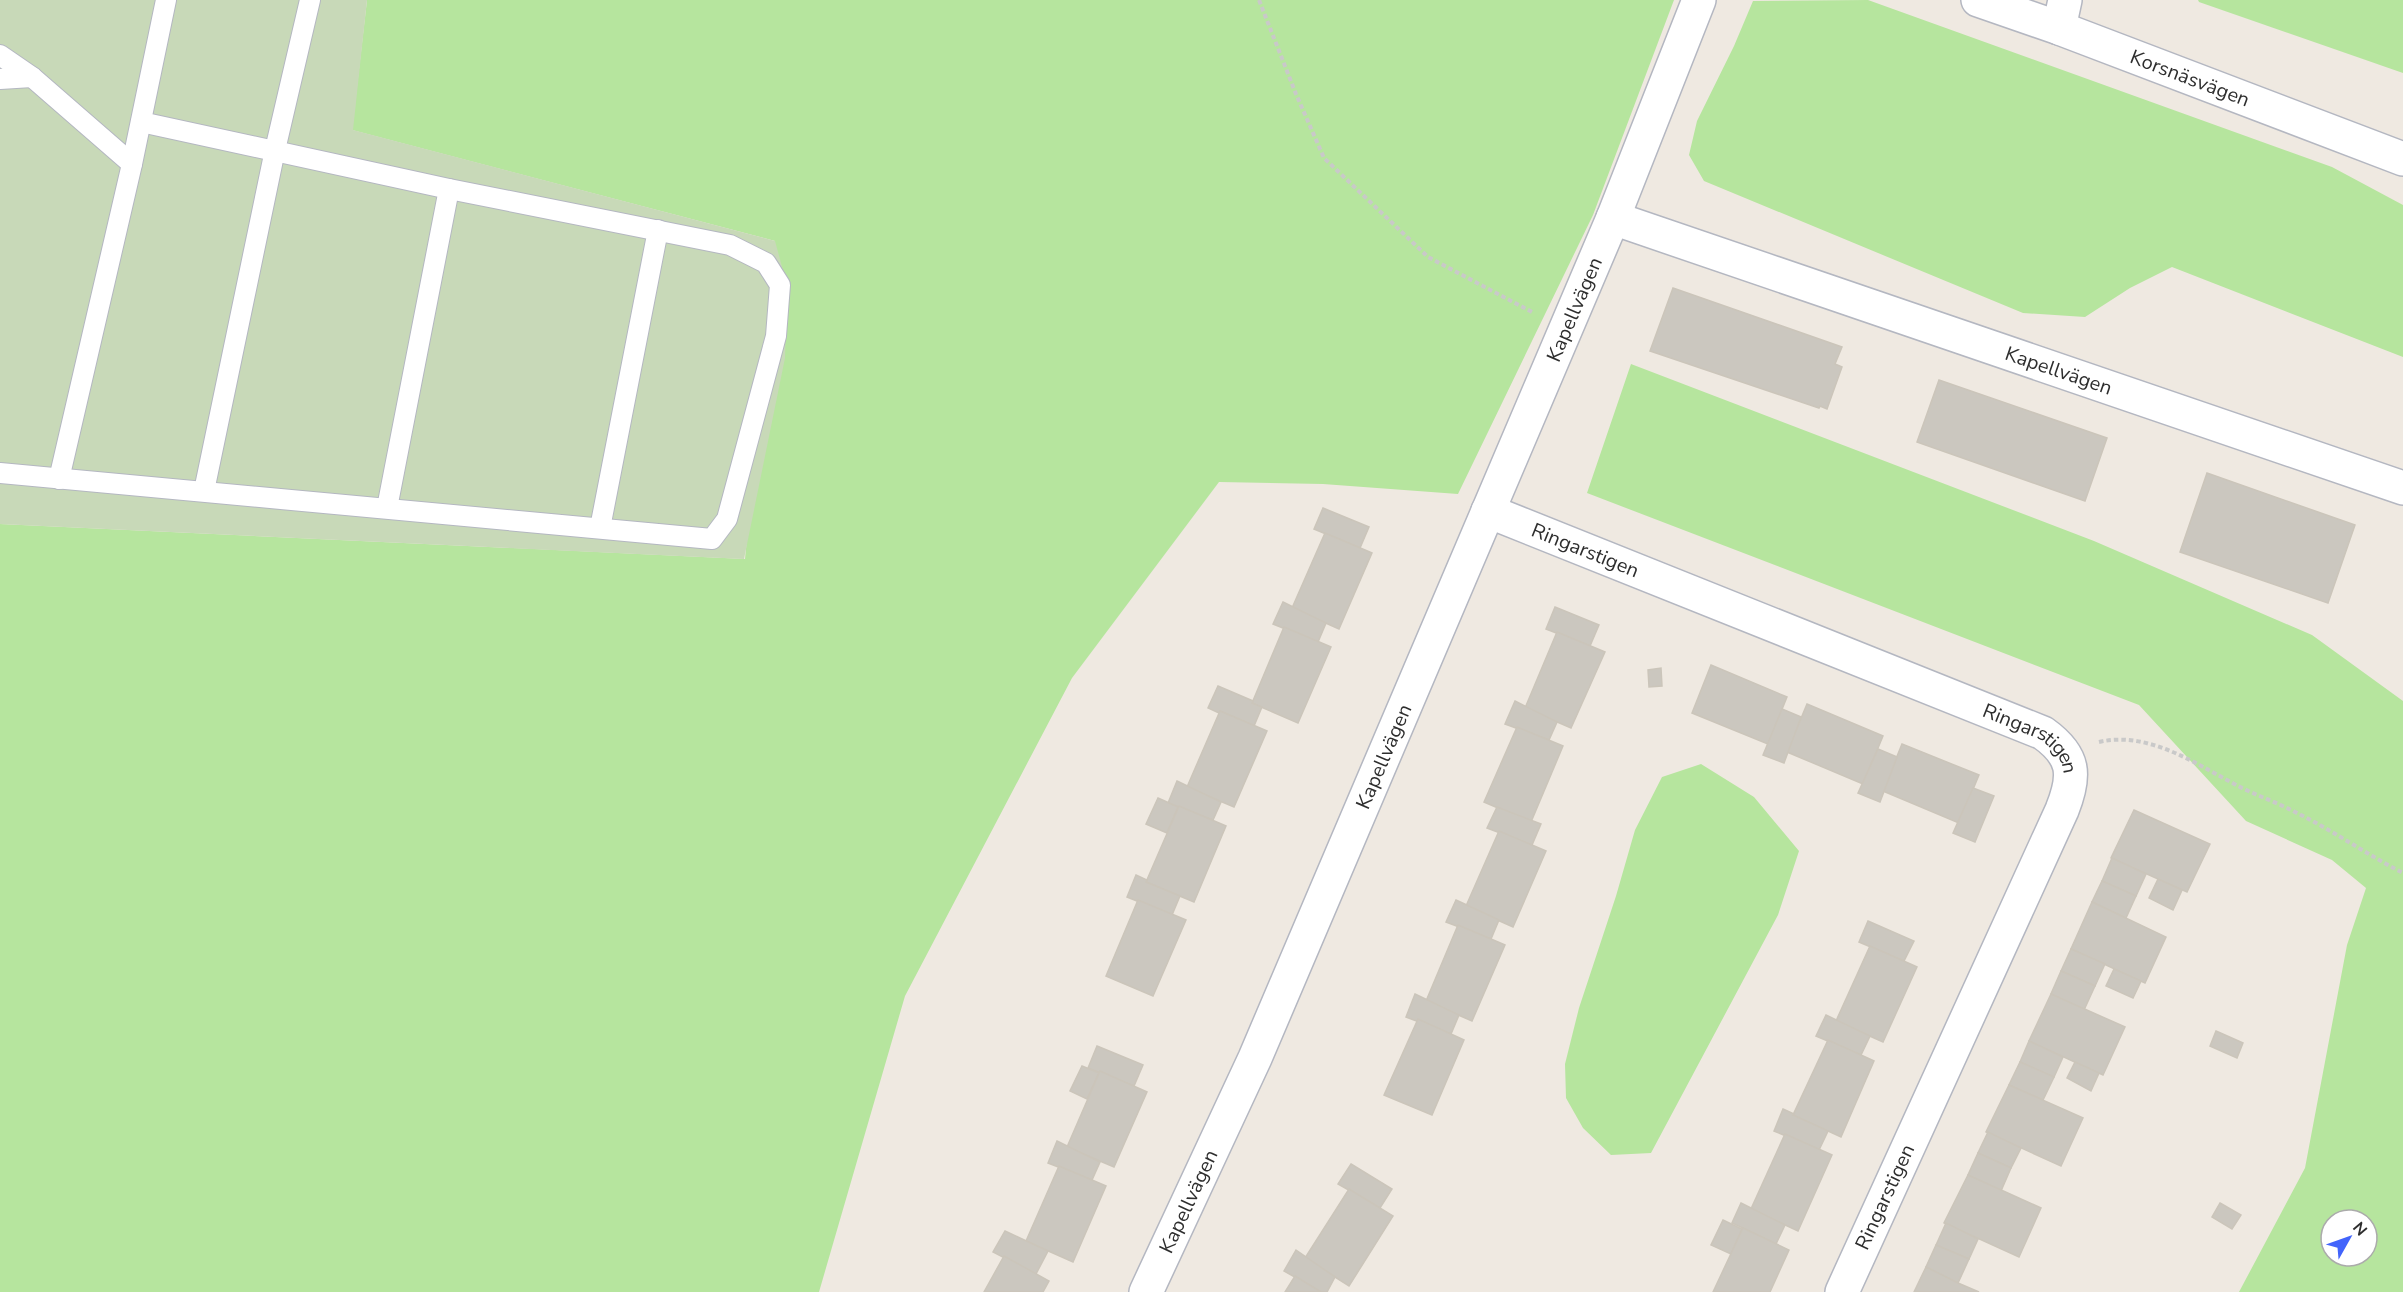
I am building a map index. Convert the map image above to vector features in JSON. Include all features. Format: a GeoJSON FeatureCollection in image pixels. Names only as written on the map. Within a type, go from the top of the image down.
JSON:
{"type":"FeatureCollection","features":[{"type":"Feature","properties":{"kind":"street","name":"Kapellvägen"},"geometry":{"type":"LineString","coordinates":[[1146,1292],[1255,1058],[1613,218],[1699,0]]}},
{"type":"Feature","properties":{"kind":"street","name":"Korsnäsvägen"},"geometry":{"type":"LineString","coordinates":[[1978,0],[2062,14],[2403,159]]}},
{"type":"Feature","properties":{"kind":"street","name":"Kapellvägen"},"geometry":{"type":"LineString","coordinates":[[1613,218],[2403,488]]}},
{"type":"Feature","properties":{"kind":"street","name":"Ringarstigen"},"geometry":{"type":"LineString","coordinates":[[1488,511],[2043,733],[2063,750],[2068,759],[2071,778],[2070,791],[2062,810],[1842,1292]]}},
{"type":"Feature","properties":{"kind":"lane"},"geometry":{"type":"LineString","coordinates":[[59,479],[132,164],[166,0]]}},
{"type":"Feature","properties":{"kind":"lane"},"geometry":{"type":"LineString","coordinates":[[204,490],[275,150],[310,0]]}},
{"type":"Feature","properties":{"kind":"lane"},"geometry":{"type":"LineString","coordinates":[[0,55],[32,76],[132,164]]}},
{"type":"Feature","properties":{"kind":"lane"},"geometry":{"type":"LineString","coordinates":[[0,79],[32,76]]}},
{"type":"Feature","properties":{"kind":"lane"},"geometry":{"type":"LineString","coordinates":[[0,473],[712,538],[727,519],[776,336],[780,285],[766,263],[730,245],[449,189],[141,122]]}},
{"type":"Feature","properties":{"kind":"lane"},"geometry":{"type":"LineString","coordinates":[[387,508],[449,189]]}},
{"type":"Feature","properties":{"kind":"lane"},"geometry":{"type":"LineString","coordinates":[[600,528],[658,230]]}},
{"type":"Feature","properties":{"kind":"path"},"geometry":{"type":"LineString","coordinates":[[1259,0],[1324,158],[1428,257],[1565,329]]}},
{"type":"Feature","properties":{"kind":"path"},"geometry":{"type":"LineString","coordinates":[[2063,750],[2112,739],[2153,744],[2213,770],[2242,788],[2296,812],[2403,873]]}},
{"type":"Feature","properties":{"kind":"green space"},"geometry":{"type":"Polygon","coordinates":[[[0,0],[367,0],[353,130],[775,241],[787,285],[785,358],[744,559],[0,524],[0,0]]]}},
{"type":"Feature","properties":{"kind":"green space"},"geometry":{"type":"Polygon","coordinates":[[[367,0],[1674,0],[1593,215],[1458,494],[1323,484],[1219,482],[1072,678],[905,996],[819,1292],[0,1292],[0,524],[745,559],[775,241],[352,130],[367,0]]]}},
{"type":"Feature","properties":{"kind":"green space"},"geometry":{"type":"Polygon","coordinates":[[[1868,0],[2332,167],[2403,205],[2403,357],[2172,267],[2130,288],[2085,317],[2023,313],[1704,181],[1689,155],[1697,121],[1734,46],[1753,1],[1868,0]]]}},
{"type":"Feature","properties":{"kind":"green space"},"geometry":{"type":"Polygon","coordinates":[[[2198,0],[2403,0],[2403,73],[2199,2],[2198,0]]]}},
{"type":"Feature","properties":{"kind":"green space"},"geometry":{"type":"Polygon","coordinates":[[[1631,364],[2094,541],[2312,635],[2403,701],[2403,1292],[2239,1292],[2305,1168],[2347,945],[2366,888],[2332,860],[2246,821],[2139,705],[1587,493],[1631,364]]]}},
{"type":"Feature","properties":{"kind":"green space"},"geometry":{"type":"Polygon","coordinates":[[[1701,764],[1754,797],[1799,851],[1778,915],[1651,1153],[1611,1155],[1583,1128],[1566,1098],[1565,1064],[1579,1008],[1635,830],[1662,777],[1701,764]]]}},
{"type":"Feature","properties":{"kind":"building"},"geometry":{"type":"Polygon","coordinates":[[[1673,288],[1842,347],[1835,364],[1842,367],[1827,409],[1650,351],[1673,288]]]}},
{"type":"Feature","properties":{"kind":"building"},"geometry":{"type":"Polygon","coordinates":[[[1939,380],[2107,438],[2085,501],[1917,442],[1939,380]]]}},
{"type":"Feature","properties":{"kind":"building"},"geometry":{"type":"Polygon","coordinates":[[[2207,473],[2355,525],[2328,603],[2180,552],[2207,473]]]}},
{"type":"Feature","properties":{"kind":"building"},"geometry":{"type":"Polygon","coordinates":[[[1323,508],[1369,527],[1360,548],[1314,529],[1323,508]]]}},
{"type":"Feature","properties":{"kind":"building"},"geometry":{"type":"Polygon","coordinates":[[[1325,533],[1372,553],[1339,629],[1292,608],[1325,533]]]}},
{"type":"Feature","properties":{"kind":"building"},"geometry":{"type":"Polygon","coordinates":[[[1283,602],[1326,623],[1318,642],[1273,624],[1283,602]]]}},
{"type":"Feature","properties":{"kind":"building"},"geometry":{"type":"Polygon","coordinates":[[[1555,607],[1599,625],[1590,646],[1546,629],[1555,607]]]}},
{"type":"Feature","properties":{"kind":"building"},"geometry":{"type":"Polygon","coordinates":[[[1284,627],[1331,647],[1298,723],[1252,703],[1284,627]]]}},
{"type":"Feature","properties":{"kind":"building"},"geometry":{"type":"Polygon","coordinates":[[[1557,632],[1605,652],[1571,728],[1525,708],[1557,632]]]}},
{"type":"Feature","properties":{"kind":"building"},"geometry":{"type":"Polygon","coordinates":[[[1711,665],[1787,697],[1768,744],[1692,713],[1711,665]]]}},
{"type":"Feature","properties":{"kind":"building"},"geometry":{"type":"Polygon","coordinates":[[[1661,668],[1662,686],[1649,687],[1648,670],[1661,668]]]}},
{"type":"Feature","properties":{"kind":"building"},"geometry":{"type":"Polygon","coordinates":[[[1218,686],[1262,707],[1254,726],[1208,708],[1218,686]]]}},
{"type":"Feature","properties":{"kind":"building"},"geometry":{"type":"Polygon","coordinates":[[[1515,701],[1557,722],[1549,740],[1505,724],[1515,701]]]}},
{"type":"Feature","properties":{"kind":"building"},"geometry":{"type":"Polygon","coordinates":[[[1807,704],[1883,736],[1863,784],[1787,752],[1807,704]]]}},
{"type":"Feature","properties":{"kind":"building"},"geometry":{"type":"Polygon","coordinates":[[[1782,709],[1801,717],[1784,763],[1763,755],[1782,709]]]}},
{"type":"Feature","properties":{"kind":"building"},"geometry":{"type":"Polygon","coordinates":[[[1220,711],[1267,731],[1234,807],[1187,787],[1220,711]]]}},
{"type":"Feature","properties":{"kind":"building"},"geometry":{"type":"Polygon","coordinates":[[[1517,727],[1563,746],[1531,822],[1484,802],[1517,727]]]}},
{"type":"Feature","properties":{"kind":"building"},"geometry":{"type":"Polygon","coordinates":[[[1902,744],[1979,775],[1959,823],[1883,791],[1902,744]]]}},
{"type":"Feature","properties":{"kind":"building"},"geometry":{"type":"Polygon","coordinates":[[[1878,749],[1897,757],[1880,802],[1858,793],[1878,749]]]}},
{"type":"Feature","properties":{"kind":"building"},"geometry":{"type":"Polygon","coordinates":[[[1177,781],[1221,802],[1213,820],[1168,803],[1177,781]]]}},
{"type":"Feature","properties":{"kind":"building"},"geometry":{"type":"Polygon","coordinates":[[[1973,788],[1994,796],[1975,842],[1953,833],[1973,788]]]}},
{"type":"Feature","properties":{"kind":"building"},"geometry":{"type":"Polygon","coordinates":[[[1158,798],[1178,807],[1167,833],[1146,824],[1158,798]]]}},
{"type":"Feature","properties":{"kind":"building"},"geometry":{"type":"Polygon","coordinates":[[[1179,806],[1226,826],[1194,902],[1146,882],[1179,806]]]}},
{"type":"Feature","properties":{"kind":"building"},"geometry":{"type":"Polygon","coordinates":[[[1497,807],[1541,824],[1532,845],[1487,828],[1497,807]]]}},
{"type":"Feature","properties":{"kind":"building"},"geometry":{"type":"Polygon","coordinates":[[[2134,810],[2210,844],[2187,892],[2111,858],[2134,810]]]}},
{"type":"Feature","properties":{"kind":"building"},"geometry":{"type":"Polygon","coordinates":[[[1499,831],[1546,851],[1513,927],[1466,906],[1499,831]]]}},
{"type":"Feature","properties":{"kind":"building"},"geometry":{"type":"Polygon","coordinates":[[[2112,858],[2146,874],[2136,896],[2102,881],[2112,858]]]}},
{"type":"Feature","properties":{"kind":"building"},"geometry":{"type":"Polygon","coordinates":[[[1136,875],[1147,880],[1146,882],[1180,896],[1172,915],[1127,897],[1136,875]]]}},
{"type":"Feature","properties":{"kind":"building"},"geometry":{"type":"Polygon","coordinates":[[[2158,879],[2182,890],[2173,910],[2149,898],[2158,879]]]}},
{"type":"Feature","properties":{"kind":"building"},"geometry":{"type":"Polygon","coordinates":[[[2102,881],[2136,896],[2126,918],[2092,902],[2102,881]]]}},
{"type":"Feature","properties":{"kind":"building"},"geometry":{"type":"Polygon","coordinates":[[[1138,900],[1186,920],[1153,996],[1106,976],[1138,900]]]}},
{"type":"Feature","properties":{"kind":"building"},"geometry":{"type":"Polygon","coordinates":[[[1456,900],[1499,920],[1491,939],[1446,922],[1456,900]]]}},
{"type":"Feature","properties":{"kind":"building"},"geometry":{"type":"Polygon","coordinates":[[[2092,902],[2166,937],[2145,983],[2071,949],[2092,902]]]}},
{"type":"Feature","properties":{"kind":"building"},"geometry":{"type":"Polygon","coordinates":[[[1868,921],[1914,941],[1904,961],[1859,942],[1868,921]]]}},
{"type":"Feature","properties":{"kind":"building"},"geometry":{"type":"Polygon","coordinates":[[[1458,925],[1505,945],[1472,1021],[1426,1001],[1458,925]]]}},
{"type":"Feature","properties":{"kind":"building"},"geometry":{"type":"Polygon","coordinates":[[[1870,946],[1917,967],[1883,1042],[1836,1021],[1870,946]]]}},
{"type":"Feature","properties":{"kind":"building"},"geometry":{"type":"Polygon","coordinates":[[[2071,949],[2105,964],[2095,986],[2061,971],[2071,949]]]}},
{"type":"Feature","properties":{"kind":"building"},"geometry":{"type":"Polygon","coordinates":[[[2114,969],[2141,981],[2133,998],[2106,986],[2114,969]]]}},
{"type":"Feature","properties":{"kind":"building"},"geometry":{"type":"Polygon","coordinates":[[[2061,971],[2095,986],[2084,1010],[2051,994],[2061,971]]]}},
{"type":"Feature","properties":{"kind":"building"},"geometry":{"type":"Polygon","coordinates":[[[1415,994],[1459,1015],[1451,1034],[1406,1017],[1415,994]]]}},
{"type":"Feature","properties":{"kind":"building"},"geometry":{"type":"Polygon","coordinates":[[[2051,994],[2125,1027],[2103,1075],[2029,1041],[2051,994]]]}},
{"type":"Feature","properties":{"kind":"building"},"geometry":{"type":"Polygon","coordinates":[[[1826,1015],[1870,1036],[1861,1055],[1816,1036],[1826,1015]]]}},
{"type":"Feature","properties":{"kind":"building"},"geometry":{"type":"Polygon","coordinates":[[[1418,1019],[1464,1040],[1432,1115],[1384,1095],[1418,1019]]]}},
{"type":"Feature","properties":{"kind":"building"},"geometry":{"type":"Polygon","coordinates":[[[2216,1031],[2243,1043],[2237,1058],[2210,1046],[2216,1031]]]}},
{"type":"Feature","properties":{"kind":"building"},"geometry":{"type":"Polygon","coordinates":[[[1828,1040],[1874,1061],[1841,1137],[1793,1115],[1828,1040]]]}},
{"type":"Feature","properties":{"kind":"building"},"geometry":{"type":"Polygon","coordinates":[[[2029,1041],[2063,1057],[2054,1077],[2020,1062],[2029,1041]]]}},
{"type":"Feature","properties":{"kind":"building"},"geometry":{"type":"Polygon","coordinates":[[[1097,1046],[1143,1065],[1134,1086],[1088,1068],[1097,1046]]]}},
{"type":"Feature","properties":{"kind":"building"},"geometry":{"type":"Polygon","coordinates":[[[2020,1062],[2054,1077],[2043,1100],[2009,1085],[2020,1062]]]}},
{"type":"Feature","properties":{"kind":"building"},"geometry":{"type":"Polygon","coordinates":[[[2075,1062],[2099,1073],[2091,1091],[2067,1078],[2075,1062]]]}},
{"type":"Feature","properties":{"kind":"building"},"geometry":{"type":"Polygon","coordinates":[[[1082,1066],[1099,1073],[1087,1099],[1070,1091],[1082,1066]]]}},
{"type":"Feature","properties":{"kind":"building"},"geometry":{"type":"Polygon","coordinates":[[[1100,1071],[1147,1092],[1114,1167],[1067,1147],[1100,1071]]]}},
{"type":"Feature","properties":{"kind":"building"},"geometry":{"type":"Polygon","coordinates":[[[2009,1085],[2083,1118],[2061,1166],[1986,1132],[2009,1085]]]}},
{"type":"Feature","properties":{"kind":"building"},"geometry":{"type":"Polygon","coordinates":[[[1783,1109],[1828,1131],[1819,1150],[1774,1131],[1783,1109]]]}},
{"type":"Feature","properties":{"kind":"building"},"geometry":{"type":"Polygon","coordinates":[[[1988,1132],[2021,1148],[2011,1168],[1978,1153],[1988,1132]]]}},
{"type":"Feature","properties":{"kind":"building"},"geometry":{"type":"Polygon","coordinates":[[[1785,1134],[1832,1155],[1798,1231],[1751,1209],[1785,1134]]]}},
{"type":"Feature","properties":{"kind":"building"},"geometry":{"type":"Polygon","coordinates":[[[1057,1141],[1100,1162],[1092,1180],[1048,1163],[1057,1141]]]}},
{"type":"Feature","properties":{"kind":"building"},"geometry":{"type":"Polygon","coordinates":[[[1978,1153],[2011,1168],[2001,1191],[1968,1175],[1978,1153]]]}},
{"type":"Feature","properties":{"kind":"building"},"geometry":{"type":"Polygon","coordinates":[[[1351,1164],[1392,1189],[1380,1208],[1338,1184],[1351,1164]]]}},
{"type":"Feature","properties":{"kind":"building"},"geometry":{"type":"Polygon","coordinates":[[[1059,1166],[1106,1186],[1073,1262],[1026,1241],[1059,1166]]]}},
{"type":"Feature","properties":{"kind":"building"},"geometry":{"type":"Polygon","coordinates":[[[1968,1175],[2041,1208],[2019,1257],[1944,1223],[1968,1175]]]}},
{"type":"Feature","properties":{"kind":"building"},"geometry":{"type":"Polygon","coordinates":[[[1349,1189],[1393,1216],[1349,1286],[1305,1258],[1349,1189]]]}},
{"type":"Feature","properties":{"kind":"building"},"geometry":{"type":"Polygon","coordinates":[[[1741,1203],[1785,1225],[1776,1244],[1732,1223],[1741,1203]]]}},
{"type":"Feature","properties":{"kind":"building"},"geometry":{"type":"Polygon","coordinates":[[[2220,1203],[2241,1215],[2232,1229],[2212,1217],[2220,1203]]]}},
{"type":"Feature","properties":{"kind":"building"},"geometry":{"type":"Polygon","coordinates":[[[1723,1220],[1742,1229],[1731,1254],[1711,1245],[1723,1220]]]}},
{"type":"Feature","properties":{"kind":"building"},"geometry":{"type":"Polygon","coordinates":[[[1946,1223],[1978,1239],[1969,1259],[1936,1245],[1946,1223]]]}},
{"type":"Feature","properties":{"kind":"building"},"geometry":{"type":"Polygon","coordinates":[[[1743,1228],[1789,1250],[1770,1292],[1713,1292],[1743,1228]]]}},
{"type":"Feature","properties":{"kind":"building"},"geometry":{"type":"Polygon","coordinates":[[[1005,1231],[1048,1251],[1036,1274],[993,1252],[1005,1231]]]}},
{"type":"Feature","properties":{"kind":"building"},"geometry":{"type":"Polygon","coordinates":[[[1936,1245],[1969,1259],[1958,1283],[1926,1267],[1936,1245]]]}},
{"type":"Feature","properties":{"kind":"building"},"geometry":{"type":"Polygon","coordinates":[[[1296,1250],[1335,1277],[1327,1292],[1321,1292],[1284,1271],[1296,1250]]]}},
{"type":"Feature","properties":{"kind":"building"},"geometry":{"type":"Polygon","coordinates":[[[1004,1256],[1049,1281],[1043,1292],[984,1292],[1004,1256]]]}},
{"type":"Feature","properties":{"kind":"building"},"geometry":{"type":"Polygon","coordinates":[[[1926,1267],[1958,1283],[1979,1292],[1914,1292],[1926,1267]]]}},
{"type":"Feature","properties":{"kind":"building"},"geometry":{"type":"Polygon","coordinates":[[[1295,1276],[1321,1292],[1285,1292],[1295,1276]]]}}]}
